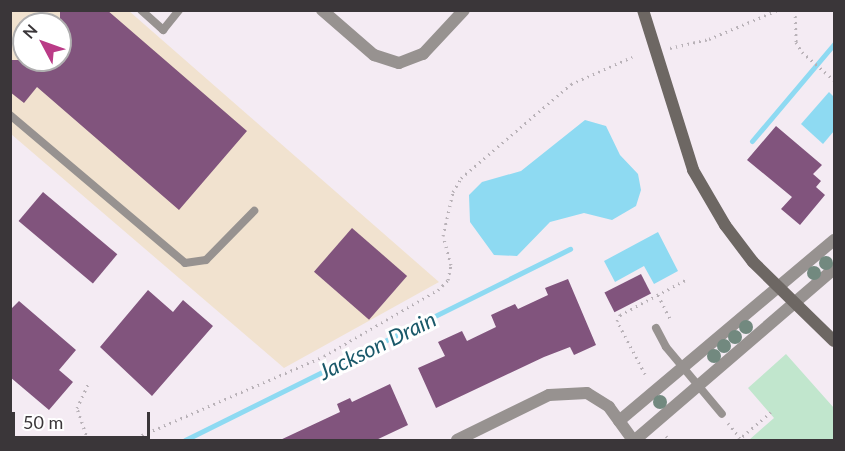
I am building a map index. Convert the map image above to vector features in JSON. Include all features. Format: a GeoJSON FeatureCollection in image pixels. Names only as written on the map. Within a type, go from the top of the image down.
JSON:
{"type":"FeatureCollection","features":[{"type":"Feature","properties":{"kind":"street"},"geometry":{"type":"LineString","coordinates":[[322,10],[374,55],[399,63],[423,54],[464,10]]}},
{"type":"Feature","properties":{"kind":"street"},"geometry":{"type":"LineString","coordinates":[[644,10],[693,170],[725,225],[776,286],[834,341]]}},
{"type":"Feature","properties":{"kind":"street"},"geometry":{"type":"LineString","coordinates":[[619,421],[776,286],[834,240]]}},
{"type":"Feature","properties":{"kind":"street"},"geometry":{"type":"LineString","coordinates":[[457,441],[549,394],[587,393],[609,407],[634,441],[834,269]]}},
{"type":"Feature","properties":{"kind":"lane"},"geometry":{"type":"LineString","coordinates":[[141,10],[163,30],[179,10]]}},
{"type":"Feature","properties":{"kind":"lane"},"geometry":{"type":"LineString","coordinates":[[10,115],[185,263],[206,260],[254,211]]}},
{"type":"Feature","properties":{"kind":"lane"},"geometry":{"type":"LineString","coordinates":[[656,328],[683,367],[722,414]]}},
{"type":"Feature","properties":{"kind":"path"},"geometry":{"type":"LineString","coordinates":[[670,48],[709,39],[778,10]]}},
{"type":"Feature","properties":{"kind":"path"},"geometry":{"type":"LineString","coordinates":[[795,10],[796,42],[802,52],[834,80]]}},
{"type":"Feature","properties":{"kind":"path"},"geometry":{"type":"LineString","coordinates":[[131,441],[324,356],[438,290],[448,280],[451,265],[443,236],[445,219],[461,178],[571,84],[632,57]]}},
{"type":"Feature","properties":{"kind":"path"},"geometry":{"type":"LineString","coordinates":[[645,374],[617,321],[620,315],[687,279]]}},
{"type":"Feature","properties":{"kind":"path"},"geometry":{"type":"LineString","coordinates":[[658,295],[671,321]]}},
{"type":"Feature","properties":{"kind":"path"},"geometry":{"type":"LineString","coordinates":[[88,441],[77,408],[89,382]]}},
{"type":"Feature","properties":{"kind":"path"},"geometry":{"type":"LineString","coordinates":[[722,414],[739,440],[771,412]]}},
{"type":"Feature","properties":{"kind":"path"},"geometry":{"type":"LineString","coordinates":[[666,436],[670,441]]}},
{"type":"Feature","properties":{"kind":"shaded area"},"geometry":{"type":"Polygon","coordinates":[[[11,11],[129,11],[439,282],[284,368],[11,134],[11,11]]]}},
{"type":"Feature","properties":{"kind":"green space"},"geometry":{"type":"Polygon","coordinates":[[[786,354],[834,408],[834,440],[749,440],[774,418],[748,388],[786,354]]]}},
{"type":"Feature","properties":{"kind":"water"},"geometry":{"type":"Polygon","coordinates":[[[829,92],[834,97],[834,131],[823,144],[801,124],[829,92]]]}},
{"type":"Feature","properties":{"kind":"water"},"geometry":{"type":"Polygon","coordinates":[[[585,120],[606,126],[620,155],[638,174],[641,190],[636,206],[612,220],[584,213],[550,222],[517,256],[494,255],[470,222],[469,195],[482,182],[521,171],[585,120]]]}},
{"type":"Feature","properties":{"kind":"water"},"geometry":{"type":"Polygon","coordinates":[[[658,232],[678,271],[654,284],[644,266],[615,282],[604,261],[658,232]]]}},
{"type":"Feature","properties":{"kind":"building"},"geometry":{"type":"Polygon","coordinates":[[[60,10],[107,10],[247,131],[179,210],[37,87],[24,103],[10,92],[10,60],[12,60],[12,72],[72,72],[72,12],[60,12],[60,10]]]}},
{"type":"Feature","properties":{"kind":"building"},"geometry":{"type":"Polygon","coordinates":[[[776,126],[822,165],[813,174],[821,181],[816,187],[825,195],[800,225],[781,209],[792,197],[747,160],[776,126]]]}},
{"type":"Feature","properties":{"kind":"building"},"geometry":{"type":"Polygon","coordinates":[[[43,192],[117,254],[93,283],[19,221],[43,192]]]}},
{"type":"Feature","properties":{"kind":"building"},"geometry":{"type":"Polygon","coordinates":[[[352,228],[407,276],[369,320],[314,272],[352,228]]]}},
{"type":"Feature","properties":{"kind":"building"},"geometry":{"type":"Polygon","coordinates":[[[641,274],[651,294],[614,312],[604,293],[641,274]]]}},
{"type":"Feature","properties":{"kind":"building"},"geometry":{"type":"Polygon","coordinates":[[[568,279],[596,345],[574,355],[570,347],[544,357],[436,408],[418,368],[445,356],[438,342],[462,331],[467,341],[496,327],[491,315],[515,304],[518,309],[548,295],[545,288],[568,279]]]}},
{"type":"Feature","properties":{"kind":"building"},"geometry":{"type":"Polygon","coordinates":[[[148,290],[173,312],[183,300],[213,326],[152,396],[100,347],[148,290]]]}},
{"type":"Feature","properties":{"kind":"building"},"geometry":{"type":"Polygon","coordinates":[[[19,301],[76,350],[59,370],[73,382],[49,410],[10,377],[10,310],[19,301]]]}},
{"type":"Feature","properties":{"kind":"building"},"geometry":{"type":"Polygon","coordinates":[[[390,384],[408,425],[374,441],[278,441],[340,412],[337,404],[350,398],[352,402],[390,384]]]}},
{"type":"Feature","properties":{"kind":"waterway","name":"Jackson Drain"},"geometry":{"type":"LineString","coordinates":[[752,141],[834,44]]}},
{"type":"Feature","properties":{"kind":"waterway","name":"Jackson Drain"},"geometry":{"type":"LineString","coordinates":[[185,440],[570,249]]}}]}
